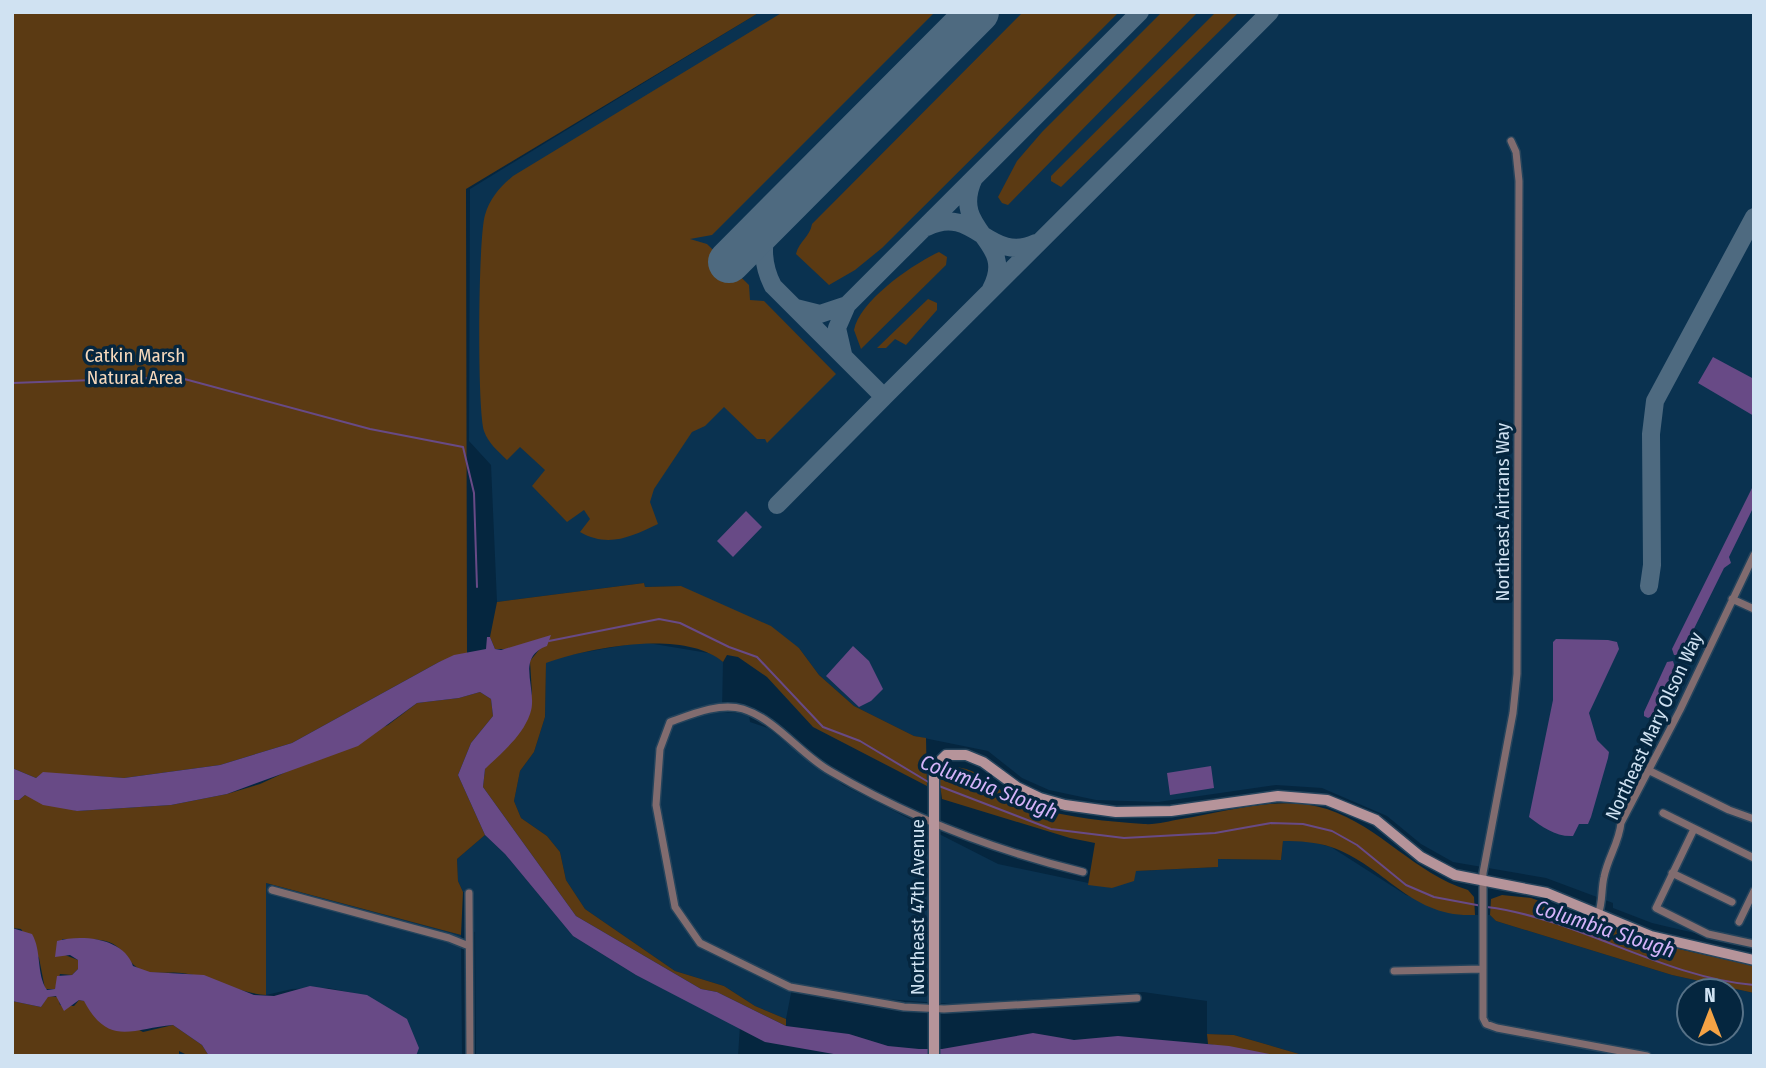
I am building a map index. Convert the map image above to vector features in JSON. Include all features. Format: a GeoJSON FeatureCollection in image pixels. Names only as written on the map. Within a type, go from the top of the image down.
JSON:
{"type":"FeatureCollection","features":[{"type":"Feature","properties":{"kind":"street","name":"Northeast Airtrans Way"},"geometry":{"type":"LineString","coordinates":[[1511,141],[1516,152],[1519,181],[1517,674],[1513,713],[1482,882],[1483,1018],[1486,1024],[1647,1056]]}},
{"type":"Feature","properties":{"kind":"street","name":"Northeast Mary Olson Way"},"geometry":{"type":"LineString","coordinates":[[1598,915],[1603,902],[1604,876],[1620,841],[1621,823],[1650,771],[1754,555]]}},
{"type":"Feature","properties":{"kind":"street"},"geometry":{"type":"LineString","coordinates":[[1732,598],[1754,609]]}},
{"type":"Feature","properties":{"kind":"street"},"geometry":{"type":"LineString","coordinates":[[1083,872],[1008,852],[934,825],[825,769],[800,751],[775,727],[743,709],[700,711],[670,722],[660,749],[656,805],[667,876],[676,908],[687,928],[700,943],[790,987],[934,1009],[1137,998]]}},
{"type":"Feature","properties":{"kind":"street","name":"Northeast 47th Avenue"},"geometry":{"type":"LineString","coordinates":[[934,1056],[934,778],[940,760],[951,754],[972,757],[1031,794],[1065,805],[1102,811],[1171,811],[1278,796],[1326,800],[1376,820],[1438,867],[1482,882]]}},
{"type":"Feature","properties":{"kind":"street"},"geometry":{"type":"LineString","coordinates":[[1650,771],[1729,810],[1754,818]]}},
{"type":"Feature","properties":{"kind":"street"},"geometry":{"type":"LineString","coordinates":[[1663,813],[1754,858]]}},
{"type":"Feature","properties":{"kind":"street"},"geometry":{"type":"LineString","coordinates":[[1694,829],[1656,908],[1708,934],[1754,944]]}},
{"type":"Feature","properties":{"kind":"street"},"geometry":{"type":"LineString","coordinates":[[1672,873],[1732,902]]}},
{"type":"Feature","properties":{"kind":"street"},"geometry":{"type":"LineString","coordinates":[[1482,882],[1547,893],[1662,940],[1754,960]]}},
{"type":"Feature","properties":{"kind":"street"},"geometry":{"type":"LineString","coordinates":[[272,890],[449,938],[469,946]]}},
{"type":"Feature","properties":{"kind":"street"},"geometry":{"type":"LineString","coordinates":[[1739,922],[1754,891]]}},
{"type":"Feature","properties":{"kind":"street"},"geometry":{"type":"LineString","coordinates":[[469,894],[470,1056]]}},
{"type":"Feature","properties":{"kind":"street"},"geometry":{"type":"LineString","coordinates":[[1394,971],[1483,969]]}},
{"type":"Feature","properties":{"kind":"shaded area"},"geometry":{"type":"Polygon","coordinates":[[[760,12],[1754,12],[1754,947],[1652,923],[1613,908],[1613,903],[1546,878],[1453,862],[1421,844],[1387,816],[1322,788],[1276,785],[1158,802],[1096,800],[1049,790],[1022,778],[988,751],[914,736],[854,706],[819,675],[799,648],[681,586],[645,587],[644,583],[497,602],[491,465],[469,441],[470,189],[760,12]]]}},
{"type":"Feature","properties":{"kind":"shaded area"},"geometry":{"type":"Polygon","coordinates":[[[1713,357],[1754,379],[1754,416],[1698,383],[1713,357]]]}},
{"type":"Feature","properties":{"kind":"shaded area"},"geometry":{"type":"Polygon","coordinates":[[[1754,484],[1754,506],[1729,557],[1731,563],[1724,568],[1681,655],[1674,655],[1672,649],[1754,484]]]}},
{"type":"Feature","properties":{"kind":"shaded area"},"geometry":{"type":"Polygon","coordinates":[[[746,511],[762,527],[733,557],[717,541],[746,511]]]}},
{"type":"Feature","properties":{"kind":"shaded area"},"geometry":{"type":"Polygon","coordinates":[[[551,635],[547,646],[537,651],[529,666],[532,695],[530,714],[522,730],[485,769],[483,787],[576,916],[701,989],[717,992],[786,1026],[849,1034],[888,1046],[942,1049],[1033,1033],[1074,1040],[1118,1036],[1229,1046],[1279,1056],[845,1056],[765,1042],[636,975],[573,936],[505,854],[485,835],[458,775],[471,743],[493,716],[491,699],[480,692],[459,698],[417,703],[358,746],[227,794],[171,805],[77,811],[43,805],[25,795],[19,800],[12,800],[12,768],[36,778],[43,772],[124,778],[220,765],[292,743],[439,662],[454,655],[486,649],[487,637],[490,637],[495,649],[501,650],[551,635]]]}},
{"type":"Feature","properties":{"kind":"shaded area"},"geometry":{"type":"Polygon","coordinates":[[[1556,639],[1608,640],[1617,642],[1619,649],[1589,713],[1597,740],[1609,752],[1608,758],[1588,824],[1579,824],[1573,836],[1555,833],[1529,817],[1553,700],[1553,642],[1556,639]]]}},
{"type":"Feature","properties":{"kind":"shaded area"},"geometry":{"type":"Polygon","coordinates":[[[642,642],[714,654],[723,662],[722,712],[749,714],[750,722],[768,728],[843,785],[998,864],[1112,888],[1136,871],[1217,867],[1218,859],[1281,860],[1283,841],[1309,841],[1331,847],[1406,895],[1467,915],[1490,915],[1496,921],[1681,977],[1675,977],[1675,1047],[1745,1047],[1745,991],[1754,993],[1754,1056],[1306,1056],[1234,1035],[1207,1034],[1207,1001],[1143,992],[953,1004],[871,998],[793,983],[786,1019],[755,1006],[724,986],[675,971],[585,909],[566,880],[560,852],[547,836],[521,818],[514,801],[520,771],[534,752],[545,717],[546,662],[569,655],[642,642]]]}},
{"type":"Feature","properties":{"kind":"shaded area"},"geometry":{"type":"Polygon","coordinates":[[[853,646],[869,661],[883,689],[871,701],[859,707],[826,676],[853,646]]]}},
{"type":"Feature","properties":{"kind":"shaded area"},"geometry":{"type":"Polygon","coordinates":[[[1673,661],[1675,667],[1659,712],[1648,718],[1644,716],[1644,712],[1667,662],[1673,661]]]}},
{"type":"Feature","properties":{"kind":"shaded area"},"geometry":{"type":"Polygon","coordinates":[[[1211,766],[1214,788],[1170,795],[1167,773],[1211,766]]]}},
{"type":"Feature","properties":{"kind":"shaded area"},"geometry":{"type":"Polygon","coordinates":[[[485,835],[505,854],[573,936],[636,975],[740,1026],[738,1056],[476,1056],[475,932],[468,931],[468,892],[463,892],[458,881],[457,859],[485,835]]]}},
{"type":"Feature","properties":{"kind":"shaded area"},"geometry":{"type":"Polygon","coordinates":[[[266,883],[461,935],[462,1056],[414,1056],[353,993],[328,988],[292,989],[266,995],[266,883]]]}},
{"type":"Feature","properties":{"kind":"shaded area"},"geometry":{"type":"Polygon","coordinates":[[[12,928],[32,934],[41,977],[47,990],[55,989],[57,976],[72,975],[78,969],[78,960],[70,955],[55,957],[57,941],[90,938],[121,949],[133,966],[150,972],[204,975],[254,995],[274,996],[310,986],[367,995],[407,1019],[419,1048],[416,1056],[209,1056],[202,1045],[173,1025],[123,1032],[103,1025],[93,1016],[84,1001],[79,1000],[64,1011],[56,996],[48,997],[41,1007],[12,1001],[12,928]]]}},
{"type":"Feature","properties":{"kind":"green space","name":"Catkin Marsh Natural Area"},"geometry":{"type":"Polygon","coordinates":[[[12,12],[760,12],[466,189],[467,653],[439,662],[292,743],[220,765],[124,778],[43,773],[36,778],[12,768],[12,12]]]}},
{"type":"Feature","properties":{"kind":"green space"},"geometry":{"type":"Polygon","coordinates":[[[783,12],[935,12],[712,235],[690,239],[707,244],[749,285],[750,300],[764,301],[836,374],[767,443],[765,439],[757,439],[724,407],[705,426],[692,432],[654,489],[650,502],[658,524],[619,539],[590,537],[580,532],[590,519],[584,510],[567,522],[532,486],[545,470],[520,447],[507,460],[484,431],[480,391],[479,323],[481,255],[487,209],[496,193],[513,176],[783,12]]]}},
{"type":"Feature","properties":{"kind":"green space"},"geometry":{"type":"Polygon","coordinates":[[[1023,12],[1119,12],[882,248],[855,270],[829,285],[796,254],[812,224],[1023,12]]]}},
{"type":"Feature","properties":{"kind":"green space"},"geometry":{"type":"Polygon","coordinates":[[[1162,12],[1198,12],[1008,205],[1002,203],[998,197],[1017,161],[1042,132],[1162,12]]]}},
{"type":"Feature","properties":{"kind":"green space"},"geometry":{"type":"Polygon","coordinates":[[[1216,12],[1239,12],[1061,187],[1051,181],[1051,176],[1216,12]]]}},
{"type":"Feature","properties":{"kind":"green space"},"geometry":{"type":"Polygon","coordinates":[[[939,252],[947,257],[946,265],[861,349],[854,330],[866,307],[902,274],[939,252]]]}},
{"type":"Feature","properties":{"kind":"green space"},"geometry":{"type":"Polygon","coordinates":[[[928,299],[937,303],[937,310],[906,345],[895,339],[886,348],[877,348],[928,299]]]}},
{"type":"Feature","properties":{"kind":"green space"},"geometry":{"type":"Polygon","coordinates":[[[644,583],[645,587],[681,586],[771,626],[799,648],[819,675],[854,706],[914,736],[926,738],[927,786],[813,727],[767,677],[738,657],[727,655],[723,662],[706,652],[686,646],[637,644],[587,651],[546,663],[545,717],[534,752],[520,771],[514,801],[521,818],[547,836],[560,852],[566,880],[585,909],[675,971],[724,986],[755,1006],[786,1019],[786,1026],[717,992],[701,989],[576,916],[483,787],[485,769],[532,694],[530,661],[550,636],[507,649],[495,649],[490,637],[497,602],[644,583]]]}},
{"type":"Feature","properties":{"kind":"green space"},"geometry":{"type":"Polygon","coordinates":[[[480,692],[491,699],[493,716],[471,743],[458,775],[485,835],[457,859],[458,881],[463,892],[461,935],[266,883],[266,995],[246,992],[193,975],[144,971],[133,964],[115,945],[93,939],[62,939],[65,955],[78,960],[78,969],[72,975],[60,974],[55,989],[45,989],[39,958],[21,929],[12,928],[12,800],[19,800],[25,795],[77,811],[171,805],[227,794],[260,784],[388,725],[417,703],[459,698],[480,692]]]}},
{"type":"Feature","properties":{"kind":"green space"},"geometry":{"type":"Polygon","coordinates":[[[955,767],[976,773],[1005,793],[1034,806],[1075,817],[1153,824],[1273,804],[1291,803],[1327,809],[1364,827],[1431,873],[1468,890],[1474,897],[1475,915],[1452,914],[1433,908],[1415,900],[1350,856],[1325,845],[1302,842],[1283,841],[1281,860],[1218,859],[1218,867],[1136,871],[1134,881],[1112,888],[1088,885],[1095,843],[1070,838],[942,799],[939,777],[942,771],[955,767]]]}},
{"type":"Feature","properties":{"kind":"green space"},"geometry":{"type":"Polygon","coordinates":[[[1502,895],[1531,898],[1670,947],[1754,966],[1754,993],[1745,991],[1745,977],[1672,975],[1496,921],[1490,915],[1491,899],[1502,895]]]}},
{"type":"Feature","properties":{"kind":"green space"},"geometry":{"type":"Polygon","coordinates":[[[48,996],[58,997],[60,1005],[74,1006],[79,1000],[84,1001],[143,1032],[173,1025],[202,1045],[209,1056],[189,1056],[179,1051],[179,1056],[12,1056],[12,1001],[41,1007],[48,996]]]}},
{"type":"Feature","properties":{"kind":"green space"},"geometry":{"type":"Polygon","coordinates":[[[1207,1034],[1234,1035],[1306,1056],[1279,1056],[1208,1044],[1207,1034]]]}},
{"type":"Feature","properties":{"kind":"waterway"},"geometry":{"type":"LineString","coordinates":[[12,383],[177,377],[370,429],[463,447],[474,493],[477,587]]}},
{"type":"Feature","properties":{"kind":"waterway","name":"Columbia Slough"},"geometry":{"type":"LineString","coordinates":[[549,641],[659,619],[680,623],[729,647],[757,657],[823,727],[860,741],[930,783]]}},
{"type":"Feature","properties":{"kind":"waterway","name":"Columbia Slough"},"geometry":{"type":"LineString","coordinates":[[939,786],[1051,829],[1124,838],[1215,833],[1271,823],[1303,824],[1332,831],[1357,845],[1406,885],[1434,897],[1482,906]]}},
{"type":"Feature","properties":{"kind":"waterway","name":"Columbia Slough"},"geometry":{"type":"LineString","coordinates":[[1487,907],[1555,923],[1686,971],[1754,985]]}},
{"type":"Feature","properties":{"kind":"taxiway"},"geometry":{"type":"LineString","coordinates":[[796,308],[820,314],[847,305],[1140,12]]}},
{"type":"Feature","properties":{"kind":"taxiway"},"geometry":{"type":"LineString","coordinates":[[768,222],[764,255],[773,286],[884,397],[1270,12]]}},
{"type":"Feature","properties":{"kind":"taxiway"},"geometry":{"type":"LineString","coordinates":[[974,178],[968,197],[969,212],[996,258],[997,272],[991,289]]}},
{"type":"Feature","properties":{"kind":"taxiway"},"geometry":{"type":"LineString","coordinates":[[1649,586],[1652,565],[1651,434],[1655,401],[1754,217]]}},
{"type":"Feature","properties":{"kind":"taxiway"},"geometry":{"type":"LineString","coordinates":[[927,227],[943,222],[957,222],[1006,246],[1020,248],[1036,243]]}},
{"type":"Feature","properties":{"kind":"taxiway"},"geometry":{"type":"LineString","coordinates":[[843,354],[837,328],[847,305]]}},
{"type":"Feature","properties":{"kind":"taxiway"},"geometry":{"type":"LineString","coordinates":[[777,505],[884,397]]}},
{"type":"Feature","properties":{"kind":"runway"},"geometry":{"type":"LineString","coordinates":[[729,262],[978,12]]}}]}
